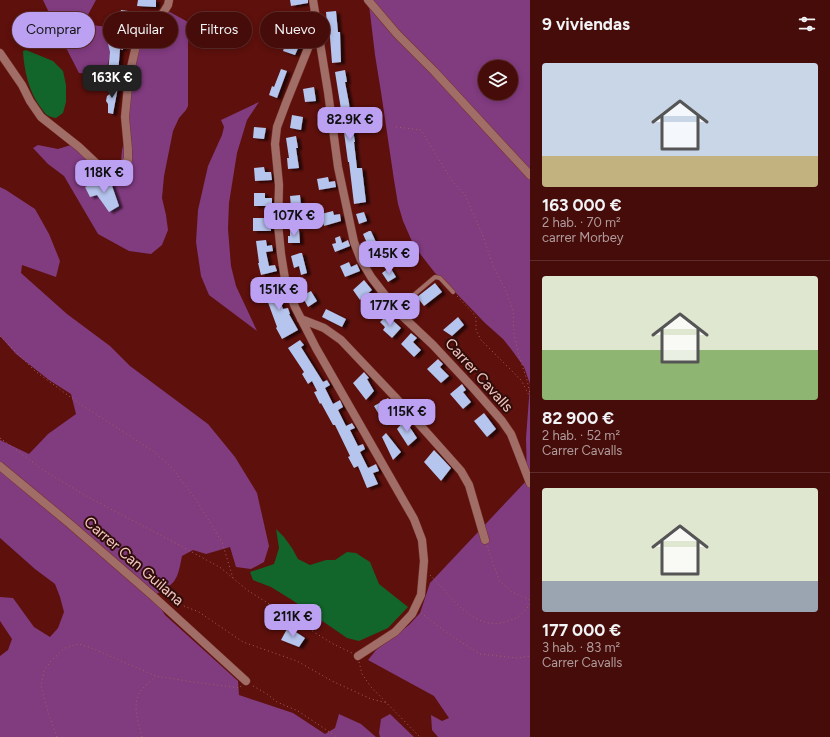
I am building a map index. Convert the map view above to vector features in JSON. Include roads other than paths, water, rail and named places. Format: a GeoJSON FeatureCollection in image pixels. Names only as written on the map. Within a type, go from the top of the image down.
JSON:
{"type":"FeatureCollection","features":[{"type":"Feature","properties":{"kind":"street"},"geometry":{"type":"LineString","coordinates":[[0,53],[22,85],[30,101],[41,117],[79,147],[98,165],[110,170],[119,168],[128,160],[125,117],[129,76],[135,50],[140,36],[151,23],[163,13],[169,0]]}},
{"type":"Feature","properties":{"kind":"street","name":"Carrer Cavalls"},"geometry":{"type":"LineString","coordinates":[[313,0],[315,12]]}},
{"type":"Feature","properties":{"kind":"street"},"geometry":{"type":"LineString","coordinates":[[368,0],[397,34],[434,71],[530,175]]}},
{"type":"Feature","properties":{"kind":"street"},"geometry":{"type":"LineString","coordinates":[[308,48],[277,127],[275,144],[279,185],[278,224],[286,285],[295,308],[316,348],[414,519],[422,540],[424,561],[421,595],[412,614],[395,632],[358,656]]}},
{"type":"Feature","properties":{"kind":"street","name":"Carrer Cavalls"},"geometry":{"type":"LineString","coordinates":[[321,48],[338,167],[354,242],[361,260],[371,277],[396,310],[433,345],[502,421],[510,434],[530,483]]}},
{"type":"Feature","properties":{"kind":"street"},"geometry":{"type":"LineString","coordinates":[[301,319],[324,328],[341,340],[395,397],[460,471],[469,485],[485,540]]}},
{"type":"Feature","properties":{"kind":"street","name":"Carrer Can Guilana"},"geometry":{"type":"LineString","coordinates":[[0,466],[76,529],[153,596],[246,681]]}},
{"type":"Feature","properties":{"kind":"lane"},"geometry":{"type":"LineString","coordinates":[[396,310],[435,277],[440,278],[453,292]]}}]}
